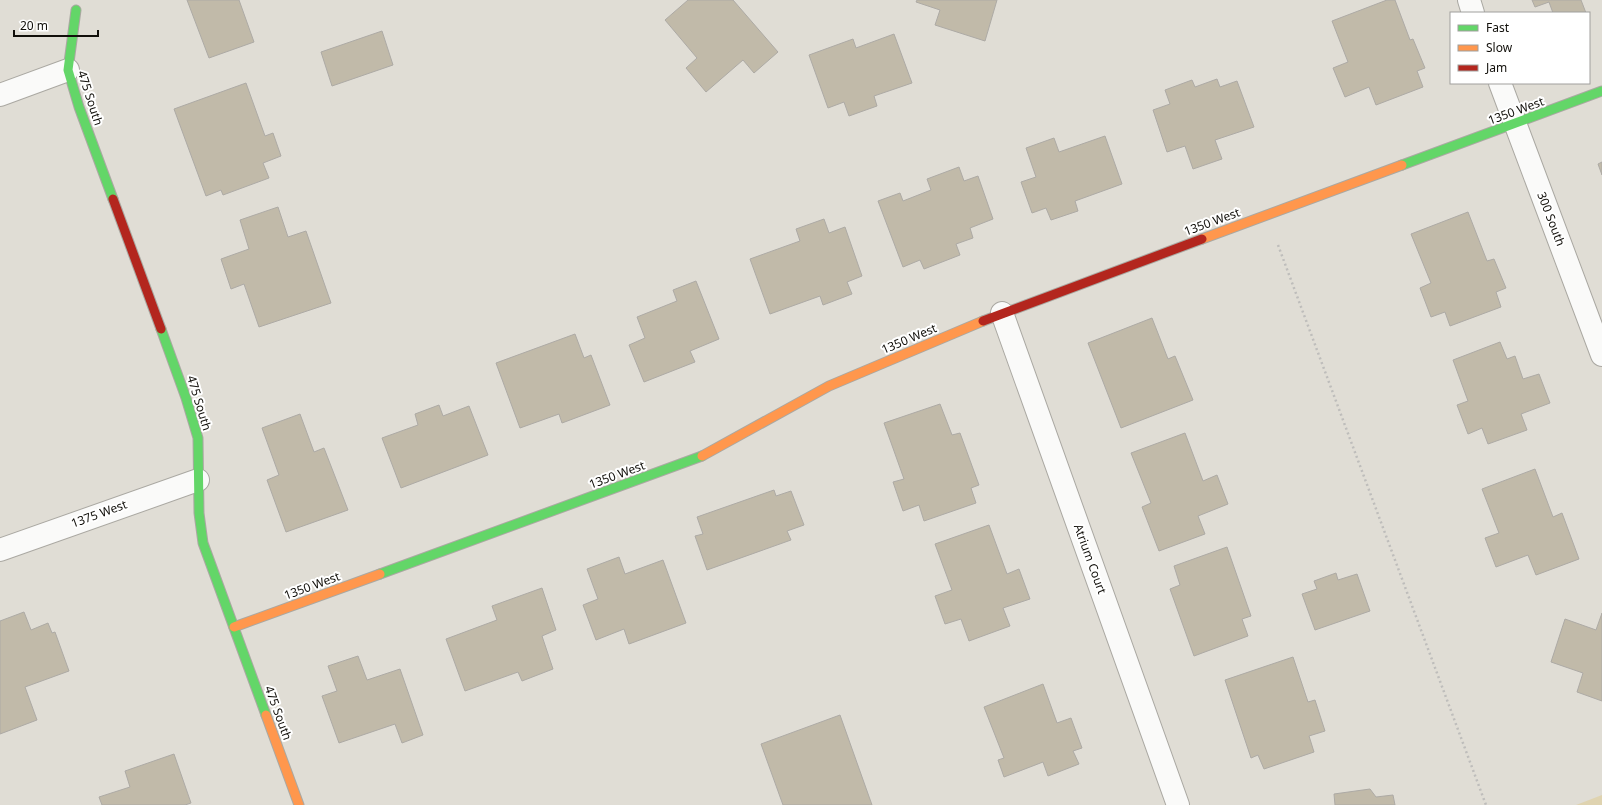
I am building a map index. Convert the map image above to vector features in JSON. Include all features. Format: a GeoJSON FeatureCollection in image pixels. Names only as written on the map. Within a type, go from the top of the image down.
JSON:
{"type":"FeatureCollection","features":[{"type":"Feature","properties":{"kind":"street"},"geometry":{"type":"LineString","coordinates":[[1469,0],[1474,12]]}},
{"type":"Feature","properties":{"kind":"street","name":"475 South"},"geometry":{"type":"LineString","coordinates":[[76,10],[68,70],[79,107],[186,398],[198,438],[199,513],[203,543],[299,805]]}},
{"type":"Feature","properties":{"kind":"street"},"geometry":{"type":"LineString","coordinates":[[0,95],[68,70]]}},
{"type":"Feature","properties":{"kind":"street","name":"300 South"},"geometry":{"type":"LineString","coordinates":[[1500,84],[1602,355]]}},
{"type":"Feature","properties":{"kind":"street","name":"1350 West"},"geometry":{"type":"LineString","coordinates":[[234,627],[696,459],[828,386],[1002,313],[1602,91]]}},
{"type":"Feature","properties":{"kind":"street","name":"Atrium Court"},"geometry":{"type":"LineString","coordinates":[[1002,313],[1178,805]]}},
{"type":"Feature","properties":{"kind":"street","name":"1375 West"},"geometry":{"type":"LineString","coordinates":[[0,550],[198,480]]}},
{"type":"Feature","properties":{"kind":"path"},"geometry":{"type":"LineString","coordinates":[[1278,246],[1486,805]]}},
{"type":"Feature","properties":{"kind":"shaded area"},"geometry":{"type":"Polygon","coordinates":[[[1602,795],[1602,805],[1576,805],[1602,795]]]}},
{"type":"Feature","properties":{"kind":"building"},"geometry":{"type":"Polygon","coordinates":[[[187,0],[239,0],[254,42],[209,58],[187,0]]]}},
{"type":"Feature","properties":{"kind":"building"},"geometry":{"type":"Polygon","coordinates":[[[688,0],[733,0],[778,52],[754,73],[743,60],[706,92],[686,68],[697,58],[665,20],[688,0]]]}},
{"type":"Feature","properties":{"kind":"building"},"geometry":{"type":"Polygon","coordinates":[[[917,0],[997,0],[985,41],[935,25],[940,10],[916,2],[917,0]]]}},
{"type":"Feature","properties":{"kind":"building"},"geometry":{"type":"Polygon","coordinates":[[[1387,0],[1395,0],[1410,40],[1413,39],[1425,68],[1417,71],[1423,87],[1376,105],[1369,87],[1345,97],[1333,68],[1348,62],[1332,21],[1387,0]]]}},
{"type":"Feature","properties":{"kind":"building"},"geometry":{"type":"Polygon","coordinates":[[[1532,0],[1581,0],[1586,12],[1553,12],[1549,2],[1535,7],[1532,0]]]}},
{"type":"Feature","properties":{"kind":"building"},"geometry":{"type":"Polygon","coordinates":[[[382,31],[393,65],[332,86],[321,52],[382,31]]]}},
{"type":"Feature","properties":{"kind":"building"},"geometry":{"type":"Polygon","coordinates":[[[894,34],[912,83],[874,96],[877,106],[849,116],[844,102],[828,108],[809,55],[853,39],[856,48],[894,34]]]}},
{"type":"Feature","properties":{"kind":"building"},"geometry":{"type":"Polygon","coordinates":[[[1217,79],[1220,87],[1237,81],[1254,127],[1215,140],[1222,159],[1193,169],[1185,146],[1167,152],[1153,110],[1170,104],[1165,90],[1192,80],[1195,87],[1217,79]]]}},
{"type":"Feature","properties":{"kind":"building"},"geometry":{"type":"Polygon","coordinates":[[[246,83],[265,136],[273,133],[281,156],[263,163],[269,178],[223,195],[221,190],[206,196],[174,109],[246,83]]]}},
{"type":"Feature","properties":{"kind":"building"},"geometry":{"type":"Polygon","coordinates":[[[1105,136],[1122,184],[1075,201],[1078,211],[1051,220],[1046,208],[1032,213],[1021,182],[1036,177],[1026,148],[1054,138],[1059,152],[1105,136]]]}},
{"type":"Feature","properties":{"kind":"building"},"geometry":{"type":"Polygon","coordinates":[[[1602,162],[1602,175],[1598,164],[1602,162]]]}},
{"type":"Feature","properties":{"kind":"building"},"geometry":{"type":"Polygon","coordinates":[[[959,167],[964,181],[978,176],[993,219],[970,228],[973,238],[956,244],[960,255],[924,269],[920,260],[903,267],[878,201],[900,193],[903,201],[931,190],[927,179],[959,167]]]}},
{"type":"Feature","properties":{"kind":"building"},"geometry":{"type":"Polygon","coordinates":[[[278,207],[288,237],[306,231],[331,303],[259,327],[244,284],[231,289],[221,259],[249,249],[240,220],[278,207]]]}},
{"type":"Feature","properties":{"kind":"building"},"geometry":{"type":"Polygon","coordinates":[[[1468,212],[1487,261],[1494,259],[1506,288],[1496,292],[1501,307],[1450,326],[1445,312],[1431,317],[1420,288],[1431,283],[1411,234],[1468,212]]]}},
{"type":"Feature","properties":{"kind":"building"},"geometry":{"type":"Polygon","coordinates":[[[824,219],[829,233],[845,227],[862,276],[847,282],[852,294],[823,305],[820,296],[770,314],[750,259],[800,241],[796,229],[824,219]]]}},
{"type":"Feature","properties":{"kind":"building"},"geometry":{"type":"Polygon","coordinates":[[[696,281],[719,339],[690,351],[695,362],[644,382],[629,345],[645,338],[637,317],[677,301],[673,290],[696,281]]]}},
{"type":"Feature","properties":{"kind":"building"},"geometry":{"type":"Polygon","coordinates":[[[1152,318],[1168,359],[1175,356],[1193,400],[1121,428],[1088,343],[1152,318]]]}},
{"type":"Feature","properties":{"kind":"building"},"geometry":{"type":"Polygon","coordinates":[[[575,334],[584,358],[591,355],[610,405],[562,423],[559,414],[520,428],[496,363],[575,334]]]}},
{"type":"Feature","properties":{"kind":"building"},"geometry":{"type":"Polygon","coordinates":[[[1500,342],[1507,359],[1515,356],[1523,379],[1539,374],[1550,403],[1521,414],[1527,430],[1488,444],[1482,428],[1468,434],[1457,405],[1468,401],[1453,360],[1500,342]]]}},
{"type":"Feature","properties":{"kind":"building"},"geometry":{"type":"Polygon","coordinates":[[[940,404],[952,435],[960,433],[979,485],[971,488],[976,503],[924,521],[919,505],[903,511],[893,482],[904,479],[884,423],[940,404]]]}},
{"type":"Feature","properties":{"kind":"building"},"geometry":{"type":"Polygon","coordinates":[[[439,405],[443,416],[469,406],[488,455],[401,488],[382,438],[418,425],[415,414],[439,405]]]}},
{"type":"Feature","properties":{"kind":"building"},"geometry":{"type":"Polygon","coordinates":[[[300,414],[314,452],[324,448],[348,510],[286,532],[267,480],[279,475],[262,428],[300,414]]]}},
{"type":"Feature","properties":{"kind":"building"},"geometry":{"type":"Polygon","coordinates":[[[1185,433],[1203,481],[1217,475],[1228,504],[1198,516],[1205,534],[1159,551],[1142,507],[1151,503],[1131,453],[1185,433]]]}},
{"type":"Feature","properties":{"kind":"building"},"geometry":{"type":"Polygon","coordinates":[[[1535,469],[1553,517],[1562,513],[1579,559],[1536,575],[1528,555],[1496,567],[1485,538],[1499,533],[1482,489],[1535,469]]]}},
{"type":"Feature","properties":{"kind":"building"},"geometry":{"type":"Polygon","coordinates":[[[774,490],[776,496],[791,491],[804,525],[787,531],[791,540],[707,570],[695,536],[703,534],[697,517],[774,490]]]}},
{"type":"Feature","properties":{"kind":"building"},"geometry":{"type":"Polygon","coordinates":[[[989,525],[1007,574],[1019,569],[1030,599],[1003,608],[1010,626],[969,641],[961,619],[945,624],[935,596],[952,590],[935,544],[989,525]]]}},
{"type":"Feature","properties":{"kind":"building"},"geometry":{"type":"Polygon","coordinates":[[[1227,547],[1251,616],[1242,619],[1248,636],[1194,656],[1170,589],[1180,585],[1174,566],[1227,547]]]}},
{"type":"Feature","properties":{"kind":"building"},"geometry":{"type":"Polygon","coordinates":[[[619,557],[625,574],[663,560],[686,623],[629,644],[624,629],[596,640],[583,605],[598,599],[587,569],[619,557]]]}},
{"type":"Feature","properties":{"kind":"building"},"geometry":{"type":"Polygon","coordinates":[[[1336,573],[1338,580],[1357,574],[1370,611],[1315,630],[1302,594],[1317,589],[1314,581],[1336,573]]]}},
{"type":"Feature","properties":{"kind":"building"},"geometry":{"type":"Polygon","coordinates":[[[542,588],[556,630],[542,636],[553,669],[522,681],[518,672],[465,691],[446,639],[497,620],[492,606],[542,588]]]}},
{"type":"Feature","properties":{"kind":"building"},"geometry":{"type":"Polygon","coordinates":[[[24,612],[31,630],[48,623],[52,633],[55,632],[69,671],[25,687],[37,720],[0,734],[0,621],[24,612]]]}},
{"type":"Feature","properties":{"kind":"building"},"geometry":{"type":"Polygon","coordinates":[[[1602,613],[1602,701],[1577,692],[1583,673],[1551,662],[1565,619],[1596,630],[1602,613]]]}},
{"type":"Feature","properties":{"kind":"building"},"geometry":{"type":"Polygon","coordinates":[[[358,656],[367,680],[400,669],[423,735],[402,743],[395,724],[339,743],[322,696],[337,691],[328,666],[358,656]]]}},
{"type":"Feature","properties":{"kind":"building"},"geometry":{"type":"Polygon","coordinates":[[[1293,657],[1308,702],[1315,700],[1325,731],[1309,736],[1314,752],[1264,769],[1258,755],[1251,758],[1225,680],[1293,657]]]}},
{"type":"Feature","properties":{"kind":"building"},"geometry":{"type":"Polygon","coordinates":[[[1043,684],[1057,723],[1071,718],[1082,748],[1073,751],[1079,764],[1048,776],[1043,762],[1004,777],[998,760],[1004,758],[984,707],[1043,684]]]}},
{"type":"Feature","properties":{"kind":"building"},"geometry":{"type":"Polygon","coordinates":[[[840,715],[872,805],[783,805],[761,744],[840,715]]]}},
{"type":"Feature","properties":{"kind":"building"},"geometry":{"type":"Polygon","coordinates":[[[174,754],[191,803],[185,805],[102,805],[99,797],[130,787],[125,771],[174,754]]]}},
{"type":"Feature","properties":{"kind":"building"},"geometry":{"type":"Polygon","coordinates":[[[1370,789],[1376,797],[1393,795],[1395,805],[1335,805],[1334,794],[1370,789]]]}},
{"type":"Feature","properties":{"kind":"traffic: fast"},"geometry":{"type":"LineString","coordinates":[[76,10],[68,70],[79,107],[113,199]]}},
{"type":"Feature","properties":{"kind":"traffic: fast"},"geometry":{"type":"LineString","coordinates":[[1402,165],[1602,91]]}},
{"type":"Feature","properties":{"kind":"traffic: fast"},"geometry":{"type":"LineString","coordinates":[[161,329],[186,398],[198,438],[199,513],[203,543],[266,715]]}},
{"type":"Feature","properties":{"kind":"traffic: fast"},"geometry":{"type":"LineString","coordinates":[[380,574],[702,456]]}},
{"type":"Feature","properties":{"kind":"traffic: slow"},"geometry":{"type":"LineString","coordinates":[[1202,239],[1402,165]]}},
{"type":"Feature","properties":{"kind":"traffic: slow"},"geometry":{"type":"LineString","coordinates":[[702,456],[829,386],[983,321]]}},
{"type":"Feature","properties":{"kind":"traffic: slow"},"geometry":{"type":"LineString","coordinates":[[234,627],[380,574]]}},
{"type":"Feature","properties":{"kind":"traffic: slow"},"geometry":{"type":"LineString","coordinates":[[266,715],[299,805]]}},
{"type":"Feature","properties":{"kind":"traffic: jam"},"geometry":{"type":"LineString","coordinates":[[113,199],[161,329]]}},
{"type":"Feature","properties":{"kind":"traffic: jam"},"geometry":{"type":"LineString","coordinates":[[983,321],[1202,239]]}}]}
